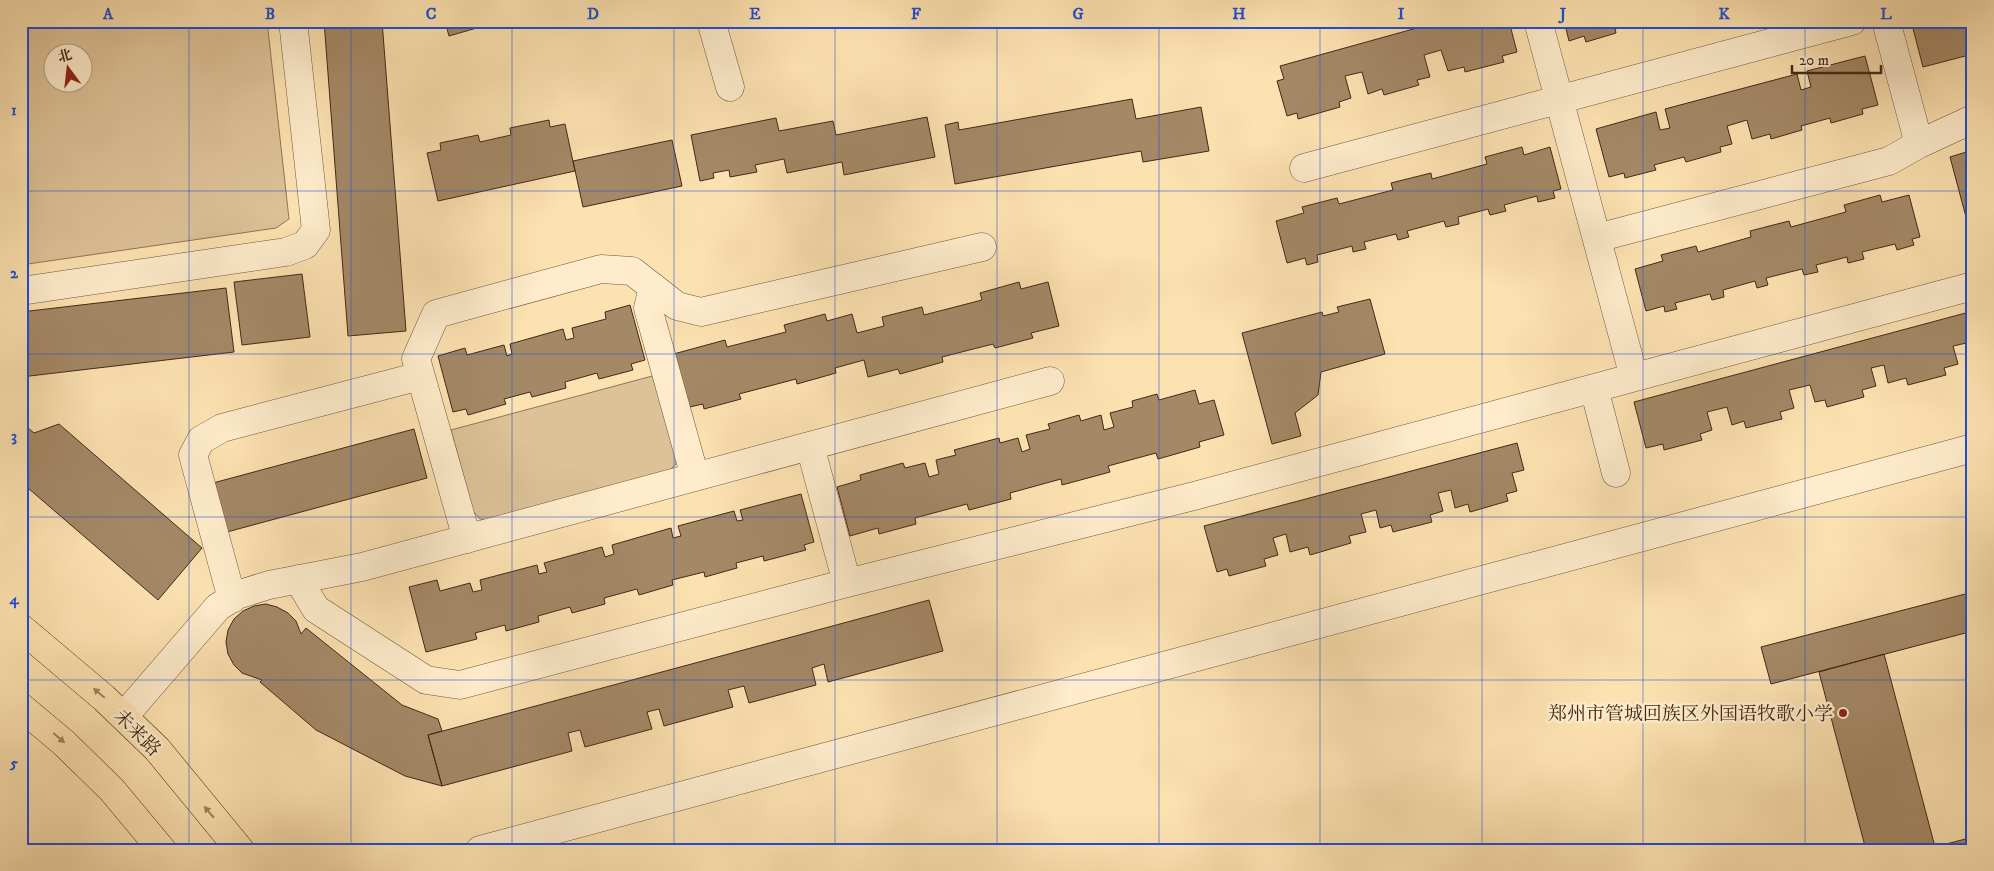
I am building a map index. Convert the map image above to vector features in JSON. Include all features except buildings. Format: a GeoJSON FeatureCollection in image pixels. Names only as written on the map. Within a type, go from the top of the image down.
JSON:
{"type":"FeatureCollection","features":[{"type":"Feature","properties":{"kind":"main road","name":"未来路"},"geometry":{"type":"LineString","coordinates":[[21,628],[124,716],[157,749],[240,850]]}},
{"type":"Feature","properties":{"kind":"main road"},"geometry":{"type":"LineString","coordinates":[[21,707],[64,743],[112,790],[162,850]]}},
{"type":"Feature","properties":{"kind":"street"},"geometry":{"type":"LineString","coordinates":[[21,290],[286,252],[305,245],[316,230],[293,21]]}},
{"type":"Feature","properties":{"kind":"street"},"geometry":{"type":"LineString","coordinates":[[711,21],[730,87]]}},
{"type":"Feature","properties":{"kind":"street"},"geometry":{"type":"LineString","coordinates":[[1538,21],[1634,377]]}},
{"type":"Feature","properties":{"kind":"street"},"geometry":{"type":"LineString","coordinates":[[1304,168],[1852,21]]}},
{"type":"Feature","properties":{"kind":"street"},"geometry":{"type":"LineString","coordinates":[[1886,21],[1919,144]]}},
{"type":"Feature","properties":{"kind":"street"},"geometry":{"type":"LineString","coordinates":[[1597,238],[1889,161],[1919,144],[1973,119]]}},
{"type":"Feature","properties":{"kind":"street"},"geometry":{"type":"LineString","coordinates":[[467,539],[416,359],[436,314],[601,269],[632,271],[677,306],[701,312],[982,247]]}},
{"type":"Feature","properties":{"kind":"street"},"geometry":{"type":"LineString","coordinates":[[298,579],[316,609],[426,680],[460,685],[847,583],[1194,496],[1973,286]]}},
{"type":"Feature","properties":{"kind":"street"},"geometry":{"type":"LineString","coordinates":[[653,287],[648,308],[695,477]]}},
{"type":"Feature","properties":{"kind":"street"},"geometry":{"type":"LineString","coordinates":[[232,599],[193,454],[201,440],[222,428],[420,376]]}},
{"type":"Feature","properties":{"kind":"street"},"geometry":{"type":"LineString","coordinates":[[124,716],[202,623],[218,607],[232,599],[269,585],[362,567],[1050,381]]}},
{"type":"Feature","properties":{"kind":"street"},"geometry":{"type":"LineString","coordinates":[[1594,388],[1616,474]]}},
{"type":"Feature","properties":{"kind":"street"},"geometry":{"type":"LineString","coordinates":[[810,446],[847,583]]}},
{"type":"Feature","properties":{"kind":"street"},"geometry":{"type":"LineString","coordinates":[[480,850],[1973,448]]}},
{"type":"Feature","properties":{"kind":"shaded area"},"geometry":{"type":"Polygon","coordinates":[[[21,21],[267,21],[289,219],[276,228],[21,265],[21,21]]]}},
{"type":"Feature","properties":{"kind":"shaded area"},"geometry":{"type":"Polygon","coordinates":[[[656,375],[677,452],[676,464],[667,473],[492,520],[480,519],[473,511],[451,430],[656,375]]]}},
{"type":"Feature","properties":{"kind":"place","name":"郑州市管城回族区外国语牧歌小学"},"geometry":{"type":"Point","coordinates":[1843,713]}}]}
